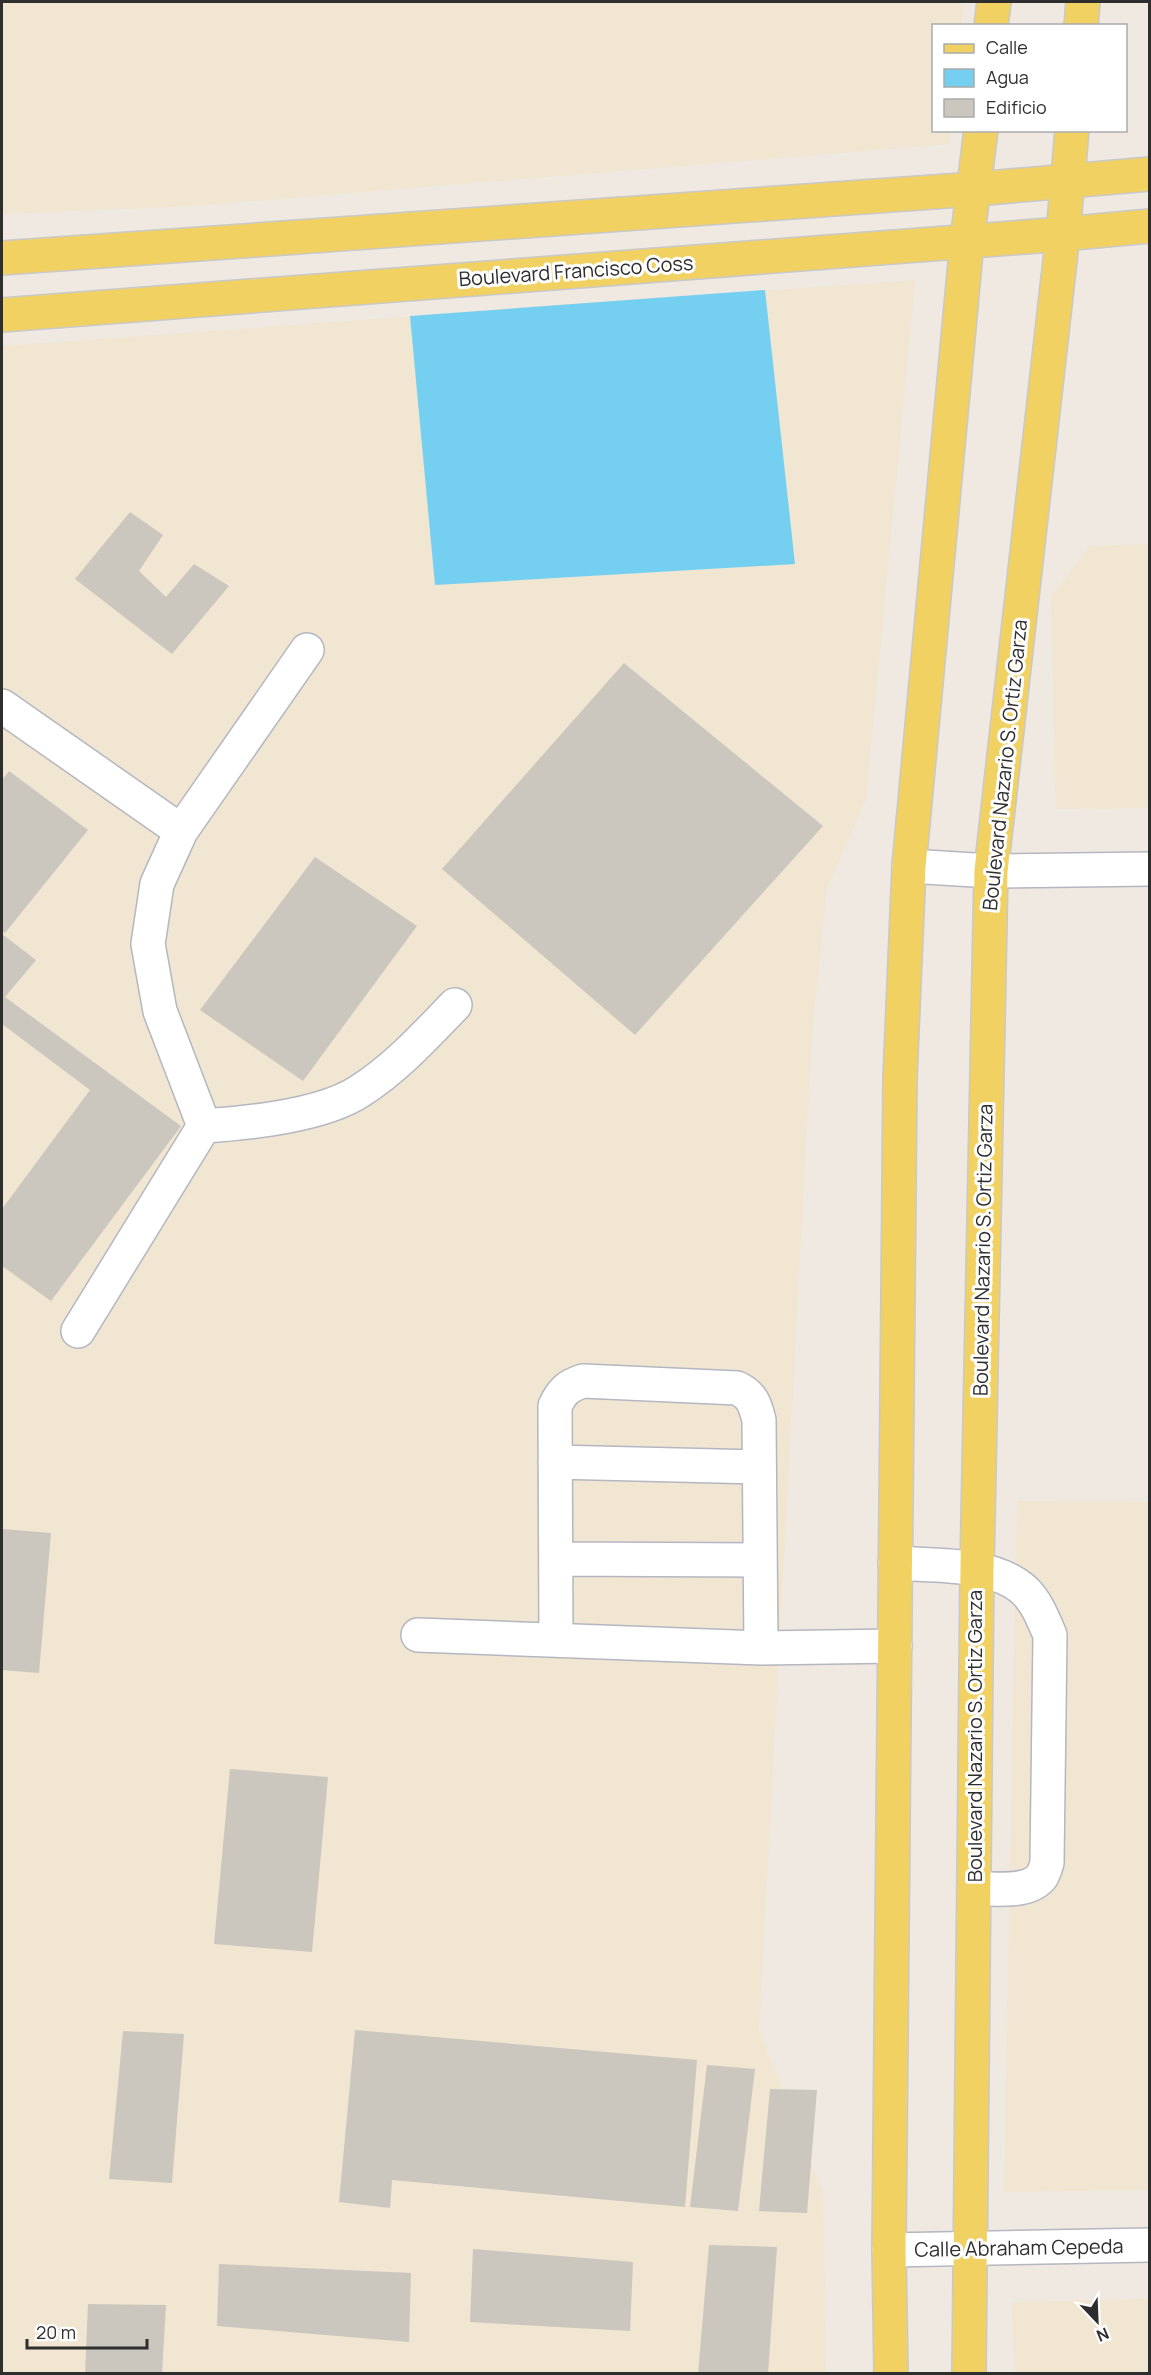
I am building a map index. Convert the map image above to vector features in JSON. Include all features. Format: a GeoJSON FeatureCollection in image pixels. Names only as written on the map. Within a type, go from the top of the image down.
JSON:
{"type":"FeatureCollection","features":[{"type":"Feature","properties":{"kind":"main road"},"geometry":{"type":"LineString","coordinates":[[991,24],[994,2]]}},
{"type":"Feature","properties":{"kind":"main road"},"geometry":{"type":"LineString","coordinates":[[1081,24],[1083,2]]}},
{"type":"Feature","properties":{"kind":"main road"},"geometry":{"type":"LineString","coordinates":[[891,2373],[889,2250],[900,1078],[909,866],[967,241],[981,132]]}},
{"type":"Feature","properties":{"kind":"main road","name":"Boulevard Nazario S. Ortiz Garza"},"geometry":{"type":"LineString","coordinates":[[969,2373],[977,1569],[991,871],[1063,234],[1072,132]]}},
{"type":"Feature","properties":{"kind":"main road"},"geometry":{"type":"LineString","coordinates":[[2,258],[975,189],[1149,174]]}},
{"type":"Feature","properties":{"kind":"main road","name":"Boulevard Francisco Coss"},"geometry":{"type":"LineString","coordinates":[[2,315],[1149,226]]}},
{"type":"Feature","properties":{"kind":"street"},"geometry":{"type":"LineString","coordinates":[[204,1126],[160,1011],[148,944],[157,884],[182,831],[307,650]]}},
{"type":"Feature","properties":{"kind":"street"},"geometry":{"type":"LineString","coordinates":[[2,706],[182,831]]}},
{"type":"Feature","properties":{"kind":"street"},"geometry":{"type":"LineString","coordinates":[[909,866],[991,871],[1149,869]]}},
{"type":"Feature","properties":{"kind":"street"},"geometry":{"type":"LineString","coordinates":[[204,1126],[251,1123],[322,1107],[358,1093],[399,1062],[455,1005]]}},
{"type":"Feature","properties":{"kind":"street"},"geometry":{"type":"LineString","coordinates":[[78,1330],[204,1126]]}},
{"type":"Feature","properties":{"kind":"street"},"geometry":{"type":"LineString","coordinates":[[556,1640],[555,1406],[560,1395],[569,1386],[584,1381],[737,1388],[748,1393],[755,1404],[759,1420],[761,1648]]}},
{"type":"Feature","properties":{"kind":"street"},"geometry":{"type":"LineString","coordinates":[[555,1462],[759,1467]]}},
{"type":"Feature","properties":{"kind":"street"},"geometry":{"type":"LineString","coordinates":[[556,1559],[760,1560]]}},
{"type":"Feature","properties":{"kind":"street"},"geometry":{"type":"LineString","coordinates":[[895,1563],[977,1569],[1008,1578],[1025,1591],[1040,1610],[1050,1635],[1047,1863],[1042,1875],[1034,1883],[1023,1887],[974,1889]]}},
{"type":"Feature","properties":{"kind":"street"},"geometry":{"type":"LineString","coordinates":[[418,1635],[761,1648],[895,1646]]}},
{"type":"Feature","properties":{"kind":"street","name":"Calle Abraham Cepeda"},"geometry":{"type":"LineString","coordinates":[[889,2250],[1149,2246]]}},
{"type":"Feature","properties":{"kind":"shaded area"},"geometry":{"type":"Polygon","coordinates":[[[2,2],[964,2],[961,24],[932,24],[932,132],[951,132],[950,144],[193,206],[2,214],[2,2]]]}},
{"type":"Feature","properties":{"kind":"shaded area"},"geometry":{"type":"Polygon","coordinates":[[[915,280],[866,799],[826,891],[811,1050],[759,2029],[823,2194],[826,2373],[2,2374],[2,346],[915,280]]]}},
{"type":"Feature","properties":{"kind":"shaded area"},"geometry":{"type":"Polygon","coordinates":[[[1149,544],[1149,808],[1056,809],[1051,597],[1089,546],[1149,544]]]}},
{"type":"Feature","properties":{"kind":"shaded area"},"geometry":{"type":"Polygon","coordinates":[[[1017,1501],[1149,1502],[1149,2190],[1004,2192],[1017,1501]]]}},
{"type":"Feature","properties":{"kind":"shaded area"},"geometry":{"type":"Polygon","coordinates":[[[1149,2299],[1149,2373],[1015,2373],[1012,2302],[1149,2299]]]}},
{"type":"Feature","properties":{"kind":"water"},"geometry":{"type":"Polygon","coordinates":[[[765,290],[795,564],[435,585],[410,316],[765,290]]]}},
{"type":"Feature","properties":{"kind":"building"},"geometry":{"type":"Polygon","coordinates":[[[130,512],[163,535],[139,571],[166,597],[194,564],[229,586],[172,654],[75,579],[130,512]]]}},
{"type":"Feature","properties":{"kind":"building"},"geometry":{"type":"Polygon","coordinates":[[[624,663],[823,826],[635,1035],[442,869],[624,663]]]}},
{"type":"Feature","properties":{"kind":"building"},"geometry":{"type":"Polygon","coordinates":[[[9,771],[88,830],[5,933],[2,930],[2,780],[9,771]]]}},
{"type":"Feature","properties":{"kind":"building"},"geometry":{"type":"Polygon","coordinates":[[[315,857],[417,926],[303,1081],[200,1010],[315,857]]]}},
{"type":"Feature","properties":{"kind":"building"},"geometry":{"type":"Polygon","coordinates":[[[2,934],[36,960],[5,997],[181,1126],[51,1301],[2,1266],[2,1209],[90,1090],[2,1024],[2,934]]]}},
{"type":"Feature","properties":{"kind":"building"},"geometry":{"type":"Polygon","coordinates":[[[2,1529],[51,1533],[39,1673],[2,1670],[2,1529]]]}},
{"type":"Feature","properties":{"kind":"building"},"geometry":{"type":"Polygon","coordinates":[[[230,1769],[328,1777],[312,1952],[214,1944],[230,1769]]]}},
{"type":"Feature","properties":{"kind":"building"},"geometry":{"type":"Polygon","coordinates":[[[355,2030],[697,2060],[685,2207],[392,2180],[390,2208],[339,2202],[355,2030]]]}},
{"type":"Feature","properties":{"kind":"building"},"geometry":{"type":"Polygon","coordinates":[[[123,2031],[184,2034],[172,2183],[109,2179],[123,2031]]]}},
{"type":"Feature","properties":{"kind":"building"},"geometry":{"type":"Polygon","coordinates":[[[707,2065],[755,2069],[738,2211],[690,2207],[707,2065]]]}},
{"type":"Feature","properties":{"kind":"building"},"geometry":{"type":"Polygon","coordinates":[[[770,2089],[817,2090],[807,2213],[759,2211],[770,2089]]]}},
{"type":"Feature","properties":{"kind":"building"},"geometry":{"type":"Polygon","coordinates":[[[709,2245],[777,2247],[768,2374],[698,2374],[709,2245]]]}},
{"type":"Feature","properties":{"kind":"building"},"geometry":{"type":"Polygon","coordinates":[[[473,2249],[633,2262],[630,2331],[470,2322],[473,2249]]]}},
{"type":"Feature","properties":{"kind":"building"},"geometry":{"type":"Polygon","coordinates":[[[219,2264],[411,2273],[409,2342],[217,2326],[219,2264]]]}},
{"type":"Feature","properties":{"kind":"building"},"geometry":{"type":"Polygon","coordinates":[[[88,2304],[166,2305],[162,2374],[85,2374],[88,2304]]]}}]}
